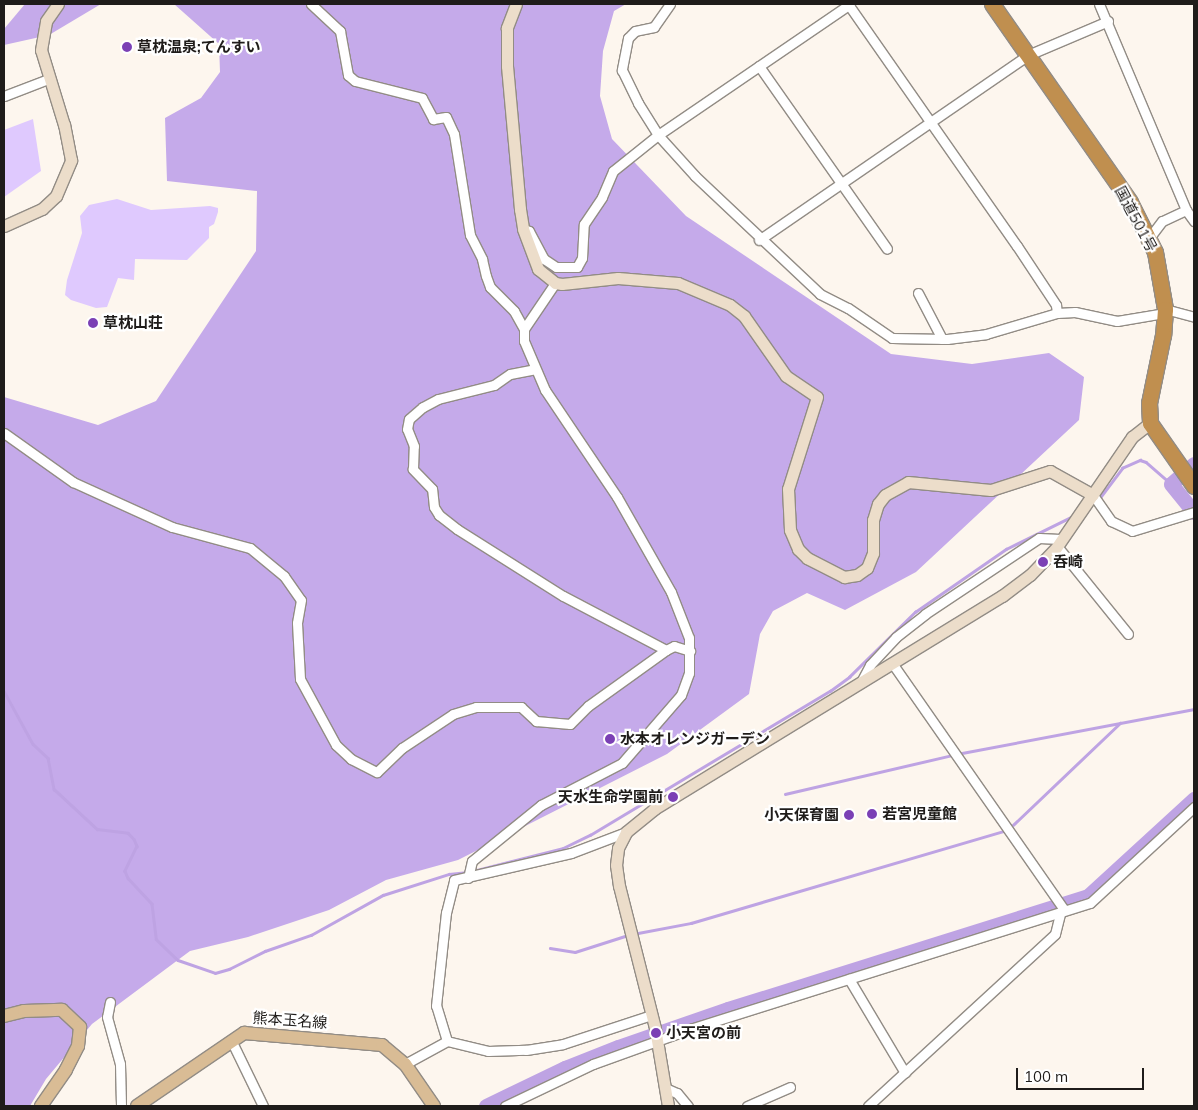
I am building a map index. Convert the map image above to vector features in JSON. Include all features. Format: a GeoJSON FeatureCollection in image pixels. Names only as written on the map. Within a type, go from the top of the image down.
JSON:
{"type":"FeatureCollection","features":[{"type":"Feature","properties":{"kind":"highway","name":"国道501号"},"geometry":{"type":"LineString","coordinates":[[992,4],[1130,202],[1149,238],[1159,270],[1165,311],[1150,403],[1150,423]]}},
{"type":"Feature","properties":{"kind":"highway"},"geometry":{"type":"LineString","coordinates":[[1150,423],[1179,466],[1194,484]]}},
{"type":"Feature","properties":{"kind":"main road"},"geometry":{"type":"LineString","coordinates":[[4,1016],[24,1011],[62,1010],[80,1027],[78,1046],[66,1070],[41,1106]]}},
{"type":"Feature","properties":{"kind":"main road","name":"熊本玉名線"},"geometry":{"type":"LineString","coordinates":[[137,1106],[231,1040],[244,1033],[361,1040],[382,1044],[405,1064],[434,1106]]}},
{"type":"Feature","properties":{"kind":"street"},"geometry":{"type":"LineString","coordinates":[[4,226],[42,209],[56,196],[65,180],[71,160],[69,141],[48,79],[41,50],[43,32],[58,4]]}},
{"type":"Feature","properties":{"kind":"street"},"geometry":{"type":"LineString","coordinates":[[311,4],[340,31],[348,75],[354,81],[422,98],[433,119],[446,117],[454,134],[470,234],[482,259],[488,282],[498,297],[514,311],[524,329],[524,340],[536,369],[572,434],[617,497],[672,592],[689,638],[689,673],[681,695],[622,763],[541,805],[472,861],[468,874]]}},
{"type":"Feature","properties":{"kind":"street"},"geometry":{"type":"LineString","coordinates":[[516,4],[507,28],[506,45],[523,229],[538,269],[555,283],[575,284],[618,278],[678,283],[730,305],[744,316],[786,376],[817,397],[788,488],[787,510],[798,549],[807,558],[844,577],[857,575],[868,568],[874,553],[873,520],[878,504],[885,495],[908,482],[991,490],[1050,471],[1092,497],[1111,521],[1132,530],[1192,513]]}},
{"type":"Feature","properties":{"kind":"street"},"geometry":{"type":"LineString","coordinates":[[670,4],[654,27],[635,31],[628,38],[622,70],[658,135],[759,240],[820,294],[848,308],[892,338],[942,339],[986,334],[1057,313],[1075,312],[1117,321],[1165,311],[1194,317]]}},
{"type":"Feature","properties":{"kind":"street"},"geometry":{"type":"LineString","coordinates":[[523,229],[529,231],[544,259],[556,267],[577,267],[582,258],[584,224],[602,197],[613,171],[658,135],[849,4],[1056,305],[1057,313]]}},
{"type":"Feature","properties":{"kind":"street"},"geometry":{"type":"LineString","coordinates":[[1099,4],[1108,21],[1186,210],[1194,221]]}},
{"type":"Feature","properties":{"kind":"street"},"geometry":{"type":"LineString","coordinates":[[759,240],[1028,55],[1108,21]]}},
{"type":"Feature","properties":{"kind":"street"},"geometry":{"type":"LineString","coordinates":[[759,66],[887,249]]}},
{"type":"Feature","properties":{"kind":"street"},"geometry":{"type":"LineString","coordinates":[[4,96],[48,79]]}},
{"type":"Feature","properties":{"kind":"street"},"geometry":{"type":"LineString","coordinates":[[1149,238],[1162,221],[1186,210]]}},
{"type":"Feature","properties":{"kind":"street"},"geometry":{"type":"LineString","coordinates":[[524,329],[555,283]]}},
{"type":"Feature","properties":{"kind":"street"},"geometry":{"type":"LineString","coordinates":[[918,293],[942,339]]}},
{"type":"Feature","properties":{"kind":"street"},"geometry":{"type":"LineString","coordinates":[[536,369],[510,374],[494,385],[447,397],[422,407],[408,419],[407,429],[416,456],[413,469],[432,489],[434,507],[439,515],[457,528],[563,596],[666,650]]}},
{"type":"Feature","properties":{"kind":"street"},"geometry":{"type":"LineString","coordinates":[[447,1041],[436,1006],[446,913],[454,880],[468,874],[571,853],[626,832],[654,809],[1002,596],[1030,575],[1092,497],[1132,437],[1150,423]]}},
{"type":"Feature","properties":{"kind":"street"},"geometry":{"type":"LineString","coordinates":[[4,433],[73,482],[172,527],[250,548],[273,566],[291,583],[300,600],[297,623],[300,679],[304,687],[336,745],[352,760],[377,772],[402,748],[454,714],[476,707],[521,707],[536,721],[570,724],[588,706],[666,650],[674,646],[690,651]]}},
{"type":"Feature","properties":{"kind":"street"},"geometry":{"type":"LineString","coordinates":[[862,680],[870,664],[896,637],[925,614],[1039,538],[1058,542],[1128,634]]}},
{"type":"Feature","properties":{"kind":"street"},"geometry":{"type":"LineString","coordinates":[[868,1106],[1054,934],[1062,911],[1057,898],[892,663]]}},
{"type":"Feature","properties":{"kind":"street"},"geometry":{"type":"LineString","coordinates":[[504,1106],[549,1082],[656,1036],[849,979],[1090,903],[1194,807]]}},
{"type":"Feature","properties":{"kind":"street"},"geometry":{"type":"LineString","coordinates":[[626,832],[618,848],[618,879],[656,1036],[668,1106]]}},
{"type":"Feature","properties":{"kind":"street"},"geometry":{"type":"LineString","coordinates":[[849,979],[905,1073]]}},
{"type":"Feature","properties":{"kind":"street"},"geometry":{"type":"LineString","coordinates":[[110,1002],[107,1017],[120,1064],[121,1106]]}},
{"type":"Feature","properties":{"kind":"street"},"geometry":{"type":"LineString","coordinates":[[405,1064],[447,1041],[488,1051],[526,1050],[563,1044],[651,1015]]}},
{"type":"Feature","properties":{"kind":"street"},"geometry":{"type":"LineString","coordinates":[[231,1040],[263,1106]]}},
{"type":"Feature","properties":{"kind":"street"},"geometry":{"type":"LineString","coordinates":[[747,1106],[790,1087]]}},
{"type":"Feature","properties":{"kind":"street"},"geometry":{"type":"LineString","coordinates":[[665,1088],[677,1093],[688,1106]]}},
{"type":"Feature","properties":{"kind":"shaded area"},"geometry":{"type":"Polygon","coordinates":[[[25,4],[101,4],[49,35],[4,45],[4,29],[25,4]]]}},
{"type":"Feature","properties":{"kind":"shaded area"},"geometry":{"type":"Polygon","coordinates":[[[174,4],[626,4],[614,11],[603,51],[600,96],[612,139],[686,216],[891,354],[972,364],[1049,353],[1084,377],[1079,420],[916,572],[845,610],[807,593],[773,611],[760,634],[749,694],[667,754],[458,860],[386,880],[329,910],[248,937],[190,951],[92,1024],[46,1079],[30,1106],[4,1106],[4,397],[98,425],[156,401],[256,251],[257,191],[167,181],[165,118],[201,98],[220,72],[219,44],[174,4]]]}},
{"type":"Feature","properties":{"kind":"shaded area"},"geometry":{"type":"Polygon","coordinates":[[[33,119],[41,171],[4,197],[4,130],[33,119]]]}},
{"type":"Feature","properties":{"kind":"shaded area"},"geometry":{"type":"Polygon","coordinates":[[[117,199],[151,210],[210,206],[218,208],[218,212],[214,224],[209,227],[209,238],[187,260],[135,259],[134,280],[118,278],[107,307],[96,308],[71,300],[65,295],[67,280],[82,233],[80,216],[89,205],[117,199]]]}},
{"type":"Feature","properties":{"kind":"waterway"},"geometry":{"type":"LineString","coordinates":[[1099,499],[1122,468],[1140,460],[1146,462],[1171,484]]}},
{"type":"Feature","properties":{"kind":"waterway"},"geometry":{"type":"LineString","coordinates":[[1194,464],[1171,484],[1194,512]]}},
{"type":"Feature","properties":{"kind":"waterway"},"geometry":{"type":"LineString","coordinates":[[473,871],[563,848],[590,835],[830,691],[849,677],[915,612],[1006,549],[1073,516]]}},
{"type":"Feature","properties":{"kind":"waterway"},"geometry":{"type":"LineString","coordinates":[[4,691],[33,744],[48,758],[54,789],[97,829],[128,833],[134,839],[137,846],[125,871],[128,878],[152,904],[156,939],[178,960],[215,973],[229,969],[265,951],[311,935],[383,895],[449,874],[468,872]]}},
{"type":"Feature","properties":{"kind":"waterway"},"geometry":{"type":"LineString","coordinates":[[962,753],[1194,709]]}},
{"type":"Feature","properties":{"kind":"waterway"},"geometry":{"type":"LineString","coordinates":[[1013,825],[1120,723]]}},
{"type":"Feature","properties":{"kind":"waterway"},"geometry":{"type":"LineString","coordinates":[[785,794],[952,755]]}},
{"type":"Feature","properties":{"kind":"waterway"},"geometry":{"type":"LineString","coordinates":[[486,1106],[565,1068],[618,1047],[728,1009],[1088,896],[1194,799]]}},
{"type":"Feature","properties":{"kind":"waterway"},"geometry":{"type":"LineString","coordinates":[[638,933],[691,923],[1003,831]]}},
{"type":"Feature","properties":{"kind":"waterway"},"geometry":{"type":"LineString","coordinates":[[550,948],[575,952],[625,936]]}},
{"type":"Feature","properties":{"kind":"place","name":"草枕温泉;てんすい"},"geometry":{"type":"Point","coordinates":[127,47]}},
{"type":"Feature","properties":{"kind":"place","name":"草枕山荘"},"geometry":{"type":"Point","coordinates":[93,323]}},
{"type":"Feature","properties":{"kind":"place","name":"呑崎"},"geometry":{"type":"Point","coordinates":[1043,562]}},
{"type":"Feature","properties":{"kind":"place","name":"水本オレンジガーデン"},"geometry":{"type":"Point","coordinates":[610,739]}},
{"type":"Feature","properties":{"kind":"place","name":"天水生命学園前"},"geometry":{"type":"Point","coordinates":[673,797]}},
{"type":"Feature","properties":{"kind":"place","name":"若宮児童館"},"geometry":{"type":"Point","coordinates":[872,814]}},
{"type":"Feature","properties":{"kind":"place","name":"小天保育園"},"geometry":{"type":"Point","coordinates":[849,815]}},
{"type":"Feature","properties":{"kind":"place","name":"小天宮の前"},"geometry":{"type":"Point","coordinates":[656,1033]}}]}
